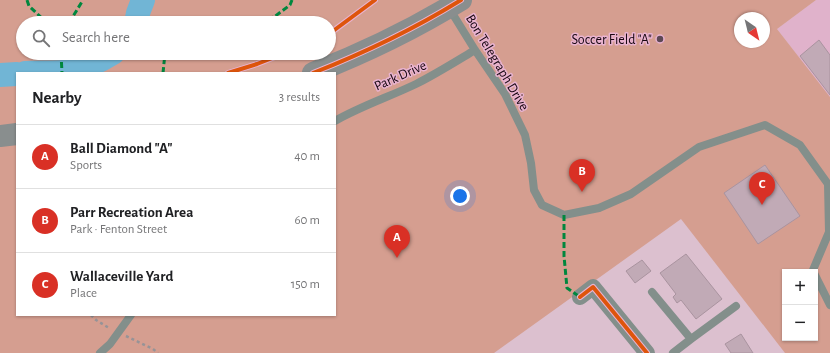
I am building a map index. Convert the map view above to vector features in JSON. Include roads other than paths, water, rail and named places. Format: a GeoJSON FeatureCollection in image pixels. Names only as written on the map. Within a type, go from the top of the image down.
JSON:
{"type":"FeatureCollection","features":[{"type":"Feature","properties":{"kind":"street"},"geometry":{"type":"LineString","coordinates":[[316,72],[397,35],[455,4]]}},
{"type":"Feature","properties":{"kind":"street"},"geometry":{"type":"LineString","coordinates":[[0,136],[16,134]]}},
{"type":"Feature","properties":{"kind":"street"},"geometry":{"type":"LineString","coordinates":[[580,297],[593,287],[647,353]]}},
{"type":"Feature","properties":{"kind":"lane","name":"Bon Telegraph Drive"},"geometry":{"type":"LineString","coordinates":[[455,4],[474,50],[505,94],[525,135],[531,163],[534,190],[542,205],[564,215],[599,208],[631,194],[699,147],[765,125],[800,145],[828,184],[829,232],[813,269]]}},
{"type":"Feature","properties":{"kind":"lane","name":"Park Drive"},"geometry":{"type":"LineString","coordinates":[[336,120],[346,114],[416,84],[446,68],[474,50]]}},
{"type":"Feature","properties":{"kind":"lane","name":"Bon Telegraph Drive"},"geometry":{"type":"LineString","coordinates":[[818,281],[830,305]]}},
{"type":"Feature","properties":{"kind":"lane"},"geometry":{"type":"LineString","coordinates":[[652,292],[691,339]]}},
{"type":"Feature","properties":{"kind":"lane"},"geometry":{"type":"LineString","coordinates":[[673,353],[736,306]]}},
{"type":"Feature","properties":{"kind":"lane"},"geometry":{"type":"LineString","coordinates":[[100,353],[110,344],[130,316]]}},
{"type":"Feature","properties":{"kind":"waterway"},"geometry":{"type":"LineString","coordinates":[[137,16],[143,0]]}},
{"type":"Feature","properties":{"kind":"waterway"},"geometry":{"type":"LineString","coordinates":[[63,72],[76,70],[102,60]]}},
{"type":"Feature","properties":{"kind":"waterway"},"geometry":{"type":"LineString","coordinates":[[0,75],[16,74]]}},
{"type":"Feature","properties":{"kind":"place","name":"Soccer Field \"A\""},"geometry":{"type":"Point","coordinates":[660,39]}},
{"type":"Feature","properties":{"kind":"place","name":"Parr Recreation Area"},"geometry":{"type":"Point","coordinates":[582,192]}},
{"type":"Feature","properties":{"kind":"place","name":"Wallaceville Yard"},"geometry":{"type":"Point","coordinates":[762,205]}},
{"type":"Feature","properties":{"kind":"place","name":"Ball Diamond \"A\""},"geometry":{"type":"Point","coordinates":[397,258]}}]}
